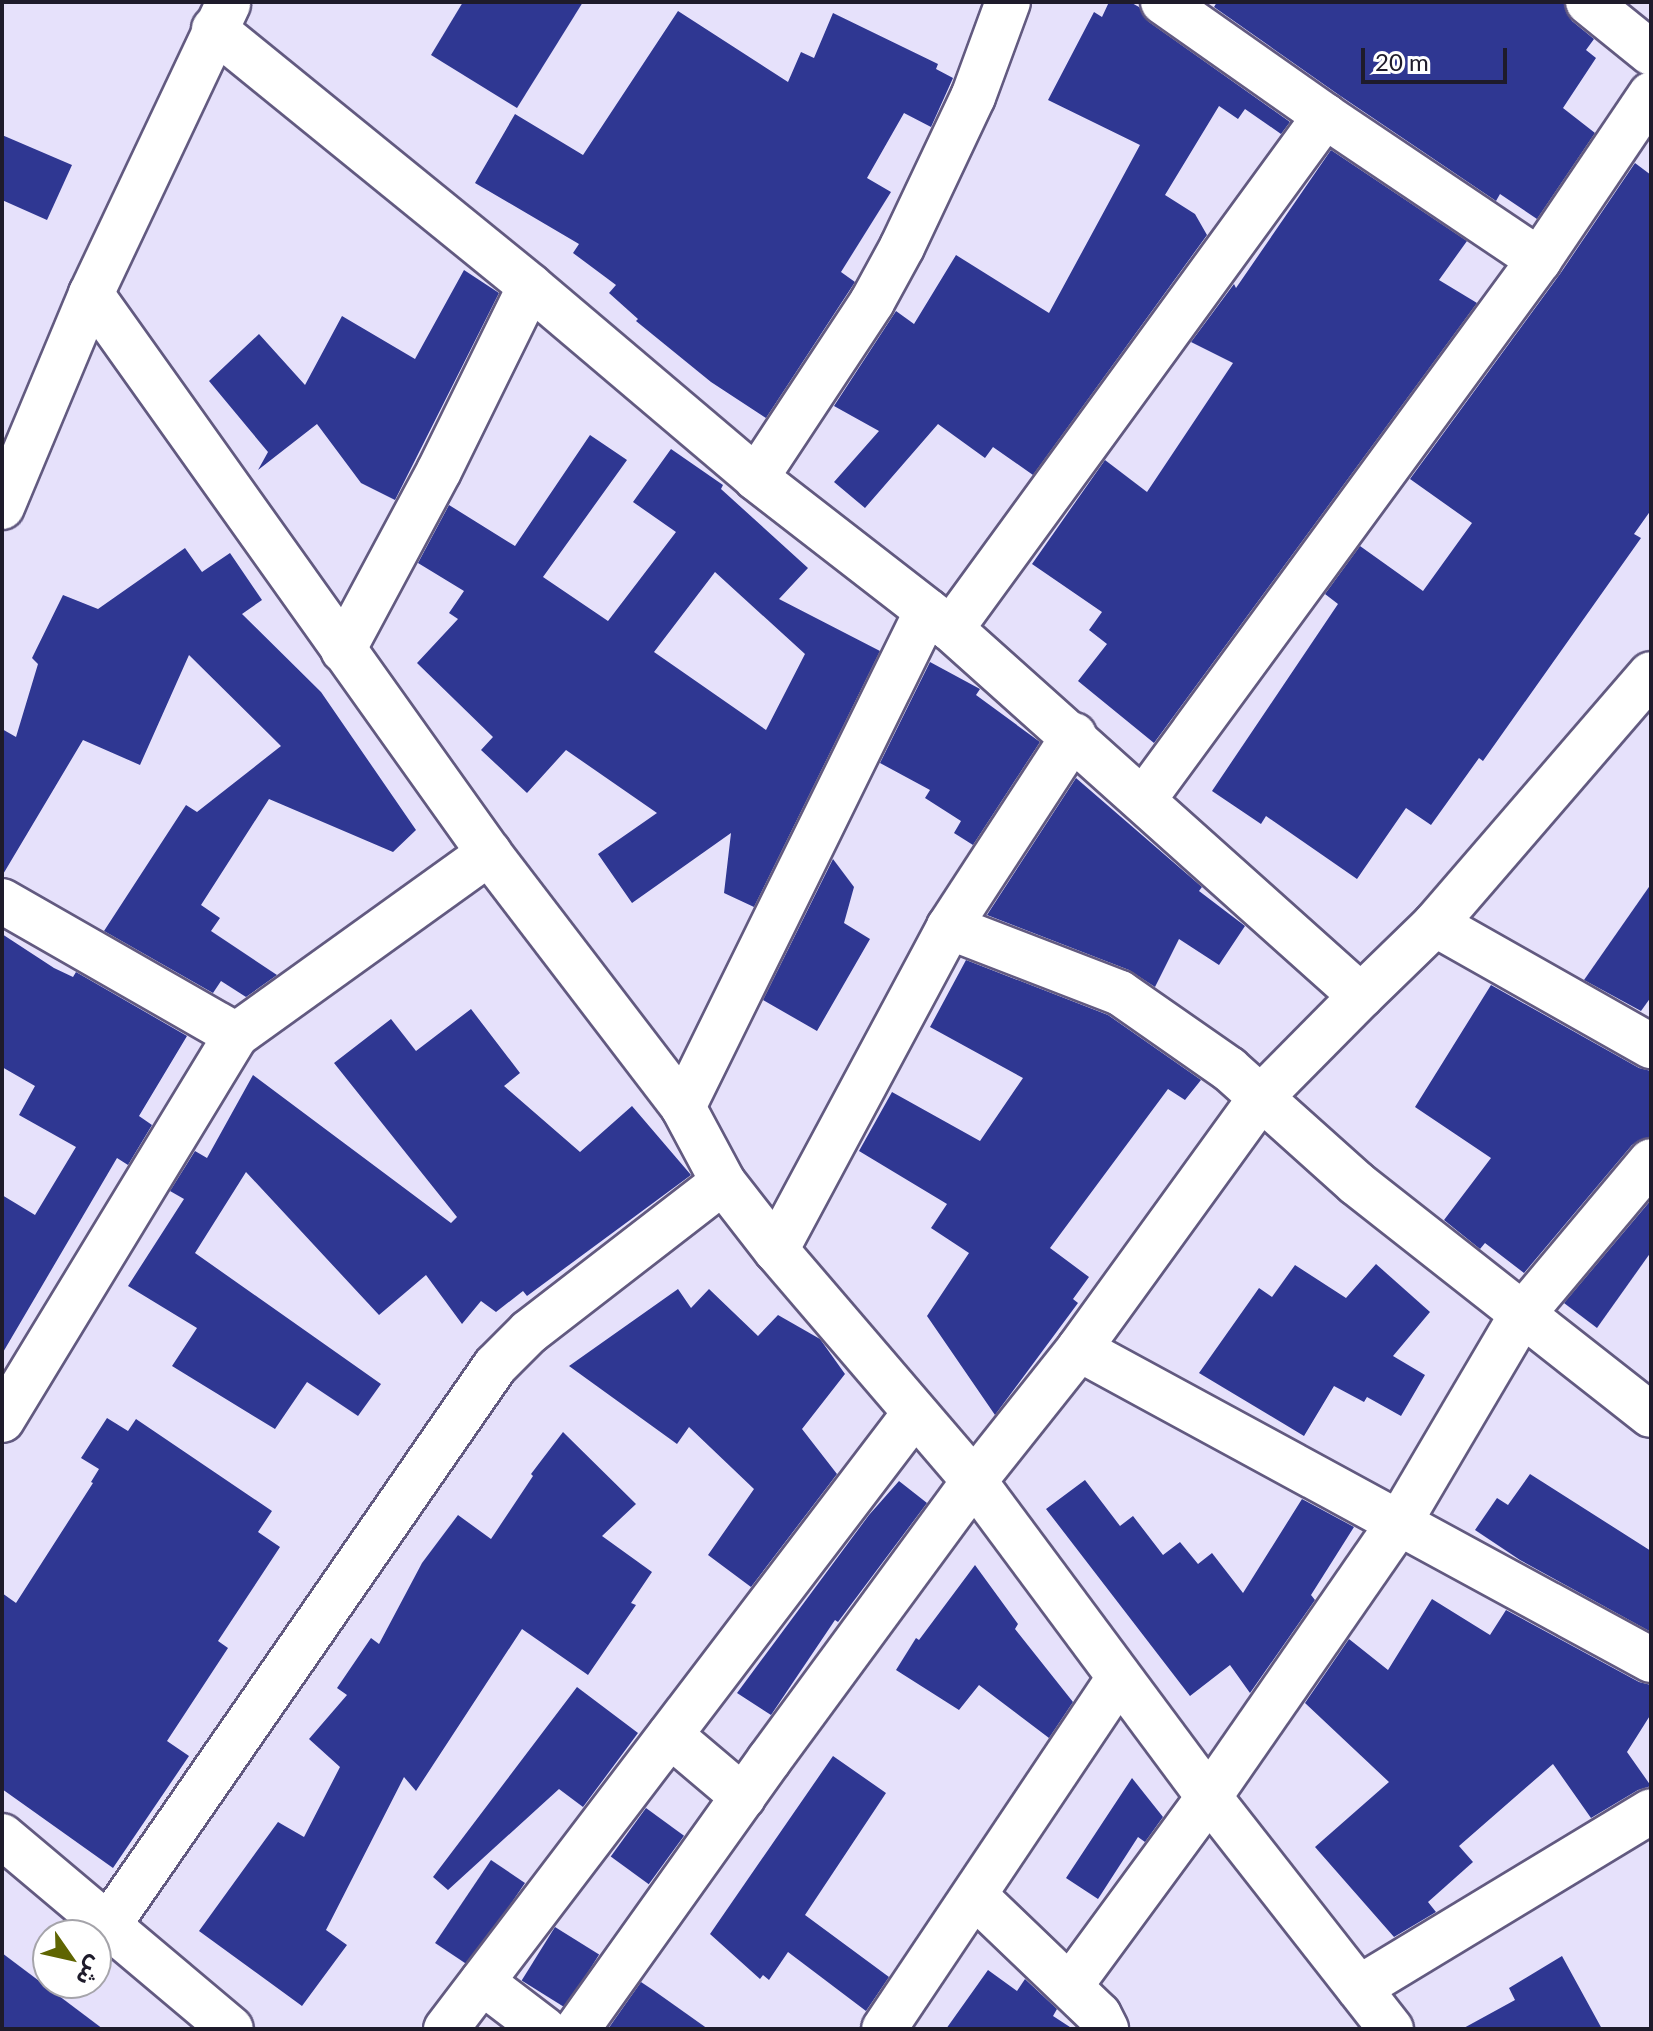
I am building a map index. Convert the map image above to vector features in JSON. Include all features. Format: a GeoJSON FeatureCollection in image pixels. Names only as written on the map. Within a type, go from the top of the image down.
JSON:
{"type":"FeatureCollection","features":[{"type":"Feature","properties":{"kind":"street"},"geometry":{"type":"LineString","coordinates":[[756,478],[872,302],[902,247],[955,140],[1008,2]]}},
{"type":"Feature","properties":{"kind":"street"},"geometry":{"type":"LineString","coordinates":[[1163,2],[1539,260]]}},
{"type":"Feature","properties":{"kind":"street"},"geometry":{"type":"LineString","coordinates":[[1588,2],[1651,53]]}},
{"type":"Feature","properties":{"kind":"street"},"geometry":{"type":"LineString","coordinates":[[2,507],[91,294],[222,15],[530,286],[756,478],[939,620],[1074,735],[1361,996]]}},
{"type":"Feature","properties":{"kind":"street"},"geometry":{"type":"LineString","coordinates":[[1144,799],[1539,260],[1651,94]]}},
{"type":"Feature","properties":{"kind":"street"},"geometry":{"type":"LineString","coordinates":[[683,1107],[939,620],[1325,116]]}},
{"type":"Feature","properties":{"kind":"street"},"geometry":{"type":"LineString","coordinates":[[343,650],[439,471],[530,286]]}},
{"type":"Feature","properties":{"kind":"street"},"geometry":{"type":"LineString","coordinates":[[91,294],[489,853],[683,1107],[723,1182],[776,1250],[974,1481],[1209,1797],[1391,2029]]}},
{"type":"Feature","properties":{"kind":"street"},"geometry":{"type":"LineString","coordinates":[[577,2029],[974,1481],[1079,1349],[1262,1096],[1435,924],[1651,674]]}},
{"type":"Feature","properties":{"kind":"street"},"geometry":{"type":"LineString","coordinates":[[776,1250],[949,927],[1074,735]]}},
{"type":"Feature","properties":{"kind":"street"},"geometry":{"type":"LineString","coordinates":[[2,1420],[236,1035],[489,853]]}},
{"type":"Feature","properties":{"kind":"street"},"geometry":{"type":"LineString","coordinates":[[2,901],[236,1035]]}},
{"type":"Feature","properties":{"kind":"street"},"geometry":{"type":"LineString","coordinates":[[1435,924],[1651,1046]]}},
{"type":"Feature","properties":{"kind":"street"},"geometry":{"type":"LineString","coordinates":[[949,927],[1120,993],[1262,1096],[1356,1183],[1521,1316],[1651,1415]]}},
{"type":"Feature","properties":{"kind":"street"},"geometry":{"type":"LineString","coordinates":[[976,1897],[1091,2015],[1209,1797],[1399,1523],[1521,1316],[1651,1161]]}},
{"type":"Feature","properties":{"kind":"street"},"geometry":{"type":"LineString","coordinates":[[112,1920],[495,1366],[529,1332],[723,1182]]}},
{"type":"Feature","properties":{"kind":"street"},"geometry":{"type":"LineString","coordinates":[[1079,1349],[1651,1660]]}},
{"type":"Feature","properties":{"kind":"street"},"geometry":{"type":"LineString","coordinates":[[446,2029],[915,1413]]}},
{"type":"Feature","properties":{"kind":"street"},"geometry":{"type":"LineString","coordinates":[[884,2029],[976,1897],[1119,1678]]}},
{"type":"Feature","properties":{"kind":"street"},"geometry":{"type":"LineString","coordinates":[[670,1735],[743,1797]]}},
{"type":"Feature","properties":{"kind":"street"},"geometry":{"type":"LineString","coordinates":[[1359,1988],[1651,1811]]}},
{"type":"Feature","properties":{"kind":"street"},"geometry":{"type":"LineString","coordinates":[[2,1836],[98,1919]]}},
{"type":"Feature","properties":{"kind":"street"},"geometry":{"type":"LineString","coordinates":[[112,1931],[231,2029]]}},
{"type":"Feature","properties":{"kind":"street"},"geometry":{"type":"LineString","coordinates":[[482,1982],[544,2029]]}},
{"type":"Feature","properties":{"kind":"building"},"geometry":{"type":"Polygon","coordinates":[[[463,2],[583,2],[517,108],[431,55],[463,2]]]}},
{"type":"Feature","properties":{"kind":"building"},"geometry":{"type":"Polygon","coordinates":[[[1109,2],[1130,2],[1139,7],[1149,22],[1290,122],[1281,134],[1245,109],[1238,119],[1219,106],[1165,195],[1195,214],[1207,235],[1033,475],[993,447],[985,458],[938,424],[865,508],[834,482],[879,431],[834,406],[896,311],[914,324],[956,255],[1049,313],[1140,145],[1048,100],[1094,12],[1102,17],[1109,2]]]}},
{"type":"Feature","properties":{"kind":"building"},"geometry":{"type":"Polygon","coordinates":[[[1217,2],[1564,2],[1572,21],[1594,39],[1586,50],[1596,58],[1563,108],[1595,133],[1537,219],[1500,194],[1496,201],[1339,95],[1214,7],[1217,2]]]}},
{"type":"Feature","properties":{"kind":"building"},"geometry":{"type":"Polygon","coordinates":[[[678,11],[788,82],[801,52],[814,58],[833,13],[938,64],[936,69],[953,78],[931,127],[904,113],[867,178],[891,192],[841,272],[855,282],[766,418],[711,382],[636,321],[638,319],[609,293],[616,285],[573,253],[579,244],[475,183],[515,114],[583,155],[678,11]]]}},
{"type":"Feature","properties":{"kind":"building"},"geometry":{"type":"Polygon","coordinates":[[[2,135],[72,165],[47,220],[2,200],[2,135]]]}},
{"type":"Feature","properties":{"kind":"building"},"geometry":{"type":"Polygon","coordinates":[[[1331,150],[1467,241],[1439,280],[1477,303],[1154,743],[1078,681],[1107,644],[1089,630],[1102,612],[1032,564],[1105,460],[1147,492],[1233,363],[1191,342],[1234,284],[1236,288],[1331,150]]]}},
{"type":"Feature","properties":{"kind":"building"},"geometry":{"type":"Polygon","coordinates":[[[1635,163],[1651,175],[1651,510],[1634,534],[1641,538],[1483,761],[1479,758],[1431,825],[1406,808],[1357,879],[1266,816],[1261,824],[1212,791],[1338,604],[1325,594],[1360,546],[1423,591],[1472,523],[1410,479],[1560,274],[1635,163]]]}},
{"type":"Feature","properties":{"kind":"building"},"geometry":{"type":"Polygon","coordinates":[[[464,270],[499,293],[395,500],[361,483],[317,424],[258,470],[268,452],[209,381],[259,334],[305,385],[342,316],[415,359],[464,270]]]}},
{"type":"Feature","properties":{"kind":"building"},"geometry":{"type":"Polygon","coordinates":[[[590,435],[627,460],[543,577],[608,621],[676,532],[633,502],[671,449],[723,485],[721,489],[808,568],[779,599],[880,651],[754,907],[724,893],[731,833],[632,903],[598,854],[657,813],[566,750],[527,793],[481,750],[493,737],[417,663],[458,619],[449,613],[464,591],[418,563],[449,505],[515,546],[590,435]],[[715,572],[654,652],[766,730],[805,654],[715,572]]]}},
{"type":"Feature","properties":{"kind":"building"},"geometry":{"type":"Polygon","coordinates":[[[185,548],[202,572],[230,553],[262,600],[242,614],[321,692],[416,830],[393,852],[269,799],[201,905],[220,918],[211,931],[277,975],[246,997],[221,981],[213,993],[104,931],[186,805],[197,812],[281,746],[189,655],[140,765],[83,740],[2,876],[2,729],[16,737],[38,664],[32,658],[63,595],[98,609],[185,548]]]}},
{"type":"Feature","properties":{"kind":"building"},"geometry":{"type":"Polygon","coordinates":[[[930,662],[980,689],[976,695],[1040,742],[973,845],[954,833],[961,821],[925,798],[930,790],[880,763],[930,662]]]}},
{"type":"Feature","properties":{"kind":"building"},"geometry":{"type":"Polygon","coordinates":[[[1076,778],[1202,887],[1199,891],[1245,926],[1219,965],[1179,939],[1155,987],[1129,970],[987,915],[1076,778]]]}},
{"type":"Feature","properties":{"kind":"building"},"geometry":{"type":"Polygon","coordinates":[[[833,859],[854,887],[844,923],[870,939],[817,1031],[763,1000],[833,859]]]}},
{"type":"Feature","properties":{"kind":"building"},"geometry":{"type":"Polygon","coordinates":[[[1651,884],[1651,997],[1641,1011],[1584,980],[1651,884]]]}},
{"type":"Feature","properties":{"kind":"building"},"geometry":{"type":"Polygon","coordinates":[[[2,934],[54,968],[73,977],[76,972],[187,1036],[139,1116],[152,1125],[128,1165],[117,1158],[2,1354],[2,1195],[35,1215],[76,1147],[19,1115],[35,1086],[2,1067],[2,934]]]}},
{"type":"Feature","properties":{"kind":"building"},"geometry":{"type":"Polygon","coordinates":[[[966,960],[1108,1015],[1201,1080],[1185,1100],[1168,1089],[1050,1248],[1089,1277],[1073,1299],[1078,1303],[995,1415],[927,1316],[969,1253],[931,1228],[947,1204],[859,1151],[892,1092],[980,1141],[1023,1078],[930,1027],[966,960]]]}},
{"type":"Feature","properties":{"kind":"building"},"geometry":{"type":"Polygon","coordinates":[[[1491,985],[1639,1068],[1651,1071],[1651,1137],[1632,1145],[1524,1273],[1485,1243],[1480,1249],[1444,1220],[1491,1158],[1415,1107],[1491,985]]]}},
{"type":"Feature","properties":{"kind":"building"},"geometry":{"type":"Polygon","coordinates":[[[471,1009],[520,1073],[504,1086],[580,1152],[632,1106],[691,1175],[527,1296],[523,1291],[496,1312],[481,1301],[462,1324],[426,1275],[379,1315],[246,1172],[195,1253],[381,1384],[358,1416],[307,1382],[275,1429],[172,1366],[197,1328],[128,1286],[184,1199],[170,1191],[195,1151],[207,1158],[253,1075],[451,1223],[457,1217],[334,1063],[391,1019],[416,1051],[471,1009]]]}},
{"type":"Feature","properties":{"kind":"building"},"geometry":{"type":"Polygon","coordinates":[[[1651,1200],[1651,1252],[1597,1328],[1564,1303],[1651,1200]]]}},
{"type":"Feature","properties":{"kind":"building"},"geometry":{"type":"Polygon","coordinates":[[[1376,1264],[1430,1312],[1393,1356],[1425,1375],[1401,1416],[1367,1397],[1364,1402],[1334,1386],[1304,1436],[1199,1373],[1259,1288],[1272,1297],[1295,1265],[1346,1298],[1376,1264]]]}},
{"type":"Feature","properties":{"kind":"building"},"geometry":{"type":"Polygon","coordinates":[[[678,1289],[691,1308],[709,1289],[758,1336],[778,1315],[820,1339],[845,1374],[802,1429],[837,1474],[751,1587],[708,1555],[754,1489],[689,1427],[677,1444],[569,1366],[678,1289]]]}},
{"type":"Feature","properties":{"kind":"building"},"geometry":{"type":"Polygon","coordinates":[[[107,1418],[128,1431],[136,1419],[272,1511],[258,1532],[280,1547],[218,1641],[228,1648],[167,1741],[189,1756],[113,1868],[2,1789],[2,1593],[16,1603],[93,1483],[99,1469],[81,1458],[107,1418]]]}},
{"type":"Feature","properties":{"kind":"building"},"geometry":{"type":"Polygon","coordinates":[[[563,1432],[636,1504],[602,1536],[652,1572],[631,1603],[636,1605],[588,1675],[522,1629],[416,1791],[404,1777],[326,1930],[347,1945],[302,2006],[199,1931],[278,1822],[304,1837],[340,1767],[309,1739],[347,1695],[337,1688],[371,1638],[379,1644],[422,1563],[458,1515],[491,1539],[533,1476],[531,1474],[563,1432]]]}},
{"type":"Feature","properties":{"kind":"building"},"geometry":{"type":"Polygon","coordinates":[[[1530,1474],[1651,1551],[1651,1632],[1520,1560],[1475,1530],[1497,1498],[1508,1505],[1530,1474]]]}},
{"type":"Feature","properties":{"kind":"building"},"geometry":{"type":"Polygon","coordinates":[[[1085,1480],[1120,1526],[1133,1516],[1163,1555],[1180,1542],[1198,1564],[1212,1553],[1243,1593],[1302,1499],[1354,1527],[1311,1595],[1315,1600],[1250,1693],[1230,1665],[1190,1696],[1046,1509],[1085,1480]]]}},
{"type":"Feature","properties":{"kind":"building"},"geometry":{"type":"Polygon","coordinates":[[[899,1481],[927,1503],[838,1622],[835,1620],[771,1715],[737,1693],[869,1515],[899,1481]]]}},
{"type":"Feature","properties":{"kind":"building"},"geometry":{"type":"Polygon","coordinates":[[[975,1565],[1018,1624],[1015,1629],[1073,1702],[1049,1738],[979,1685],[959,1710],[896,1670],[916,1638],[919,1640],[975,1565]]]}},
{"type":"Feature","properties":{"kind":"building"},"geometry":{"type":"Polygon","coordinates":[[[1432,1599],[1490,1635],[1506,1610],[1639,1682],[1651,1685],[1651,1714],[1627,1752],[1651,1786],[1638,1790],[1591,1818],[1553,1764],[1459,1846],[1473,1862],[1428,1902],[1436,1912],[1394,1937],[1315,1847],[1389,1782],[1305,1703],[1349,1639],[1388,1670],[1432,1599]]]}},
{"type":"Feature","properties":{"kind":"building"},"geometry":{"type":"Polygon","coordinates":[[[577,1687],[638,1733],[583,1807],[559,1789],[448,1890],[433,1877],[577,1687]]]}},
{"type":"Feature","properties":{"kind":"building"},"geometry":{"type":"Polygon","coordinates":[[[833,1756],[886,1793],[805,1915],[889,1977],[866,2011],[788,1952],[769,1980],[763,1975],[760,1979],[710,1934],[833,1756]]]}},
{"type":"Feature","properties":{"kind":"building"},"geometry":{"type":"Polygon","coordinates":[[[1132,1778],[1163,1817],[1145,1842],[1138,1837],[1098,1899],[1066,1878],[1132,1778]]]}},
{"type":"Feature","properties":{"kind":"building"},"geometry":{"type":"Polygon","coordinates":[[[646,1808],[684,1836],[649,1884],[611,1857],[646,1808]]]}},
{"type":"Feature","properties":{"kind":"building"},"geometry":{"type":"Polygon","coordinates":[[[491,1860],[525,1883],[469,1966],[435,1943],[491,1860]]]}},
{"type":"Feature","properties":{"kind":"building"},"geometry":{"type":"Polygon","coordinates":[[[555,1927],[599,1955],[566,2008],[522,1980],[555,1927]]]}},
{"type":"Feature","properties":{"kind":"building"},"geometry":{"type":"Polygon","coordinates":[[[2,1953],[32,1976],[32,1999],[63,1999],[103,2029],[2,2029],[2,1953]]]}},
{"type":"Feature","properties":{"kind":"building"},"geometry":{"type":"Polygon","coordinates":[[[1562,1956],[1602,2029],[1462,2029],[1515,2000],[1509,1988],[1562,1956]]]}},
{"type":"Feature","properties":{"kind":"building"},"geometry":{"type":"Polygon","coordinates":[[[988,1970],[1017,1991],[1025,1979],[1057,2009],[1053,2016],[1073,2029],[946,2029],[988,1970]]]}},
{"type":"Feature","properties":{"kind":"building"},"geometry":{"type":"Polygon","coordinates":[[[641,1982],[653,1990],[708,2029],[608,2029],[641,1982]]]}}]}
